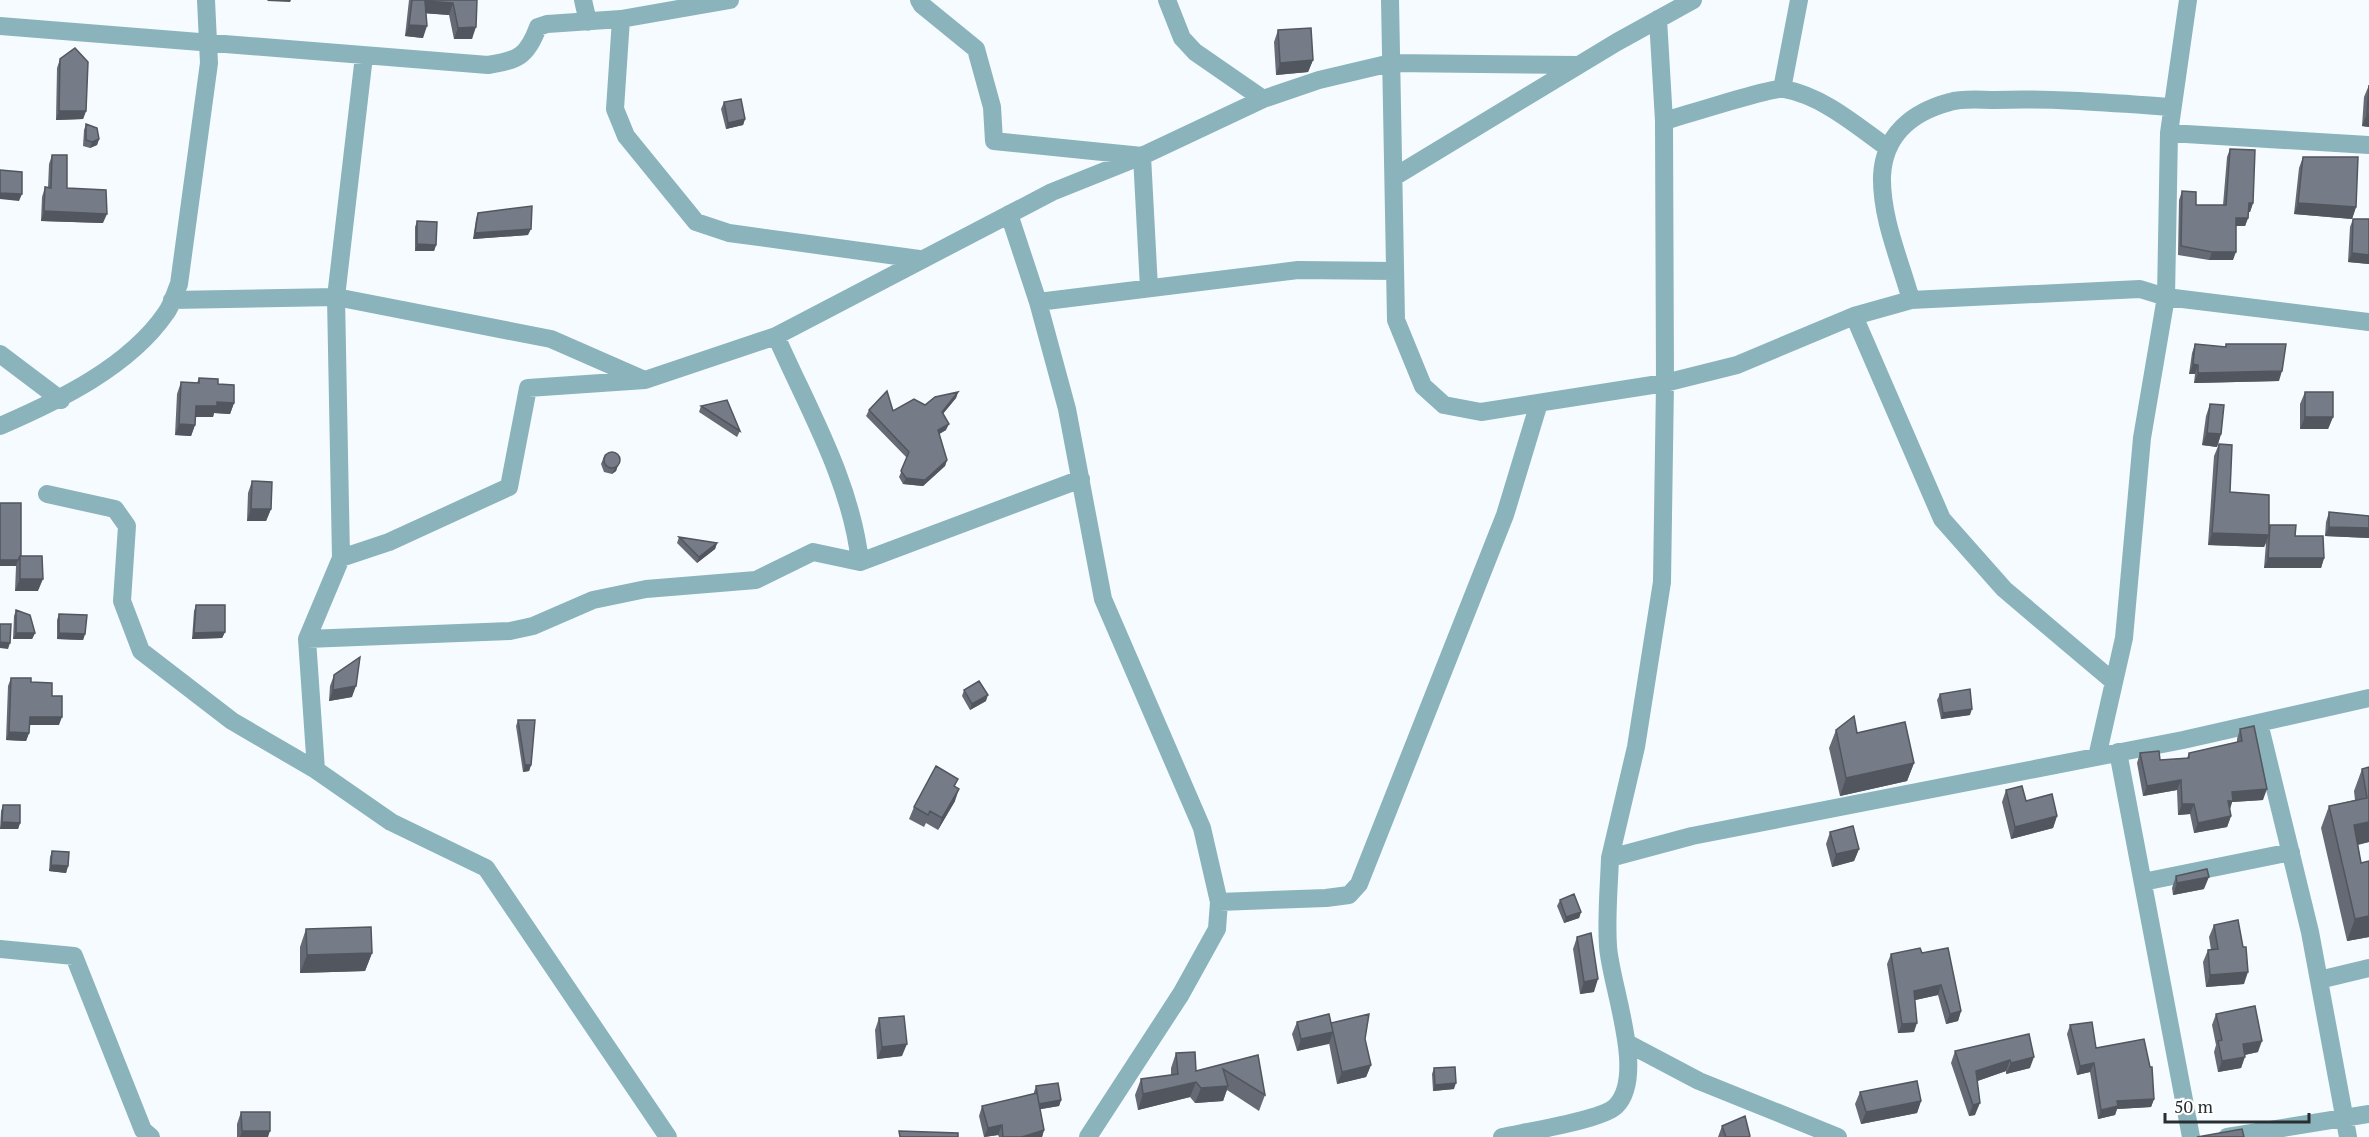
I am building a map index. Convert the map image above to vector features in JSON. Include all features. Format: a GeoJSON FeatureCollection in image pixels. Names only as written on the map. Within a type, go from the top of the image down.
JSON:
{"type":"FeatureCollection","features":[{"type":"Feature","properties":{"kind":"street"},"geometry":{"type":"LineString","coordinates":[[0,426],[61,400],[140,345],[167,312],[178,284],[209,63],[206,0]]}},
{"type":"Feature","properties":{"kind":"street"},"geometry":{"type":"LineString","coordinates":[[583,0],[588,22]]}},
{"type":"Feature","properties":{"kind":"street"},"geometry":{"type":"LineString","coordinates":[[0,26],[488,65],[514,61],[525,52],[538,27],[546,24],[621,19],[730,0]]}},
{"type":"Feature","properties":{"kind":"street"},"geometry":{"type":"LineString","coordinates":[[919,0],[922,5],[976,49],[992,107],[994,141],[1142,156]]}},
{"type":"Feature","properties":{"kind":"street"},"geometry":{"type":"LineString","coordinates":[[1167,0],[1182,38],[1195,52],[1263,99]]}},
{"type":"Feature","properties":{"kind":"street"},"geometry":{"type":"LineString","coordinates":[[1390,0],[1396,320],[1423,386],[1444,405],[1481,412],[1665,383],[1737,365],[1854,316],[1911,300],[2140,289],[2166,297],[2369,322]]}},
{"type":"Feature","properties":{"kind":"street"},"geometry":{"type":"LineString","coordinates":[[1782,89],[1799,0]]}},
{"type":"Feature","properties":{"kind":"street"},"geometry":{"type":"LineString","coordinates":[[2097,757],[2124,638],[2142,438],[2166,297],[2169,133],[2188,0]]}},
{"type":"Feature","properties":{"kind":"street"},"geometry":{"type":"LineString","coordinates":[[1394,177],[1578,65],[1690,1]]}},
{"type":"Feature","properties":{"kind":"street"},"geometry":{"type":"LineString","coordinates":[[621,19],[615,109],[626,136],[696,222],[729,233],[919,259]]}},
{"type":"Feature","properties":{"kind":"street"},"geometry":{"type":"LineString","coordinates":[[1502,1137],[1534,1134],[1597,1116],[1616,1107],[1627,1087],[1627,1043],[1608,946],[1610,858],[1636,747],[1662,582],[1665,383],[1664,121],[1658,19]]}},
{"type":"Feature","properties":{"kind":"street"},"geometry":{"type":"LineString","coordinates":[[316,770],[307,639],[341,558],[336,297],[364,56]]}},
{"type":"Feature","properties":{"kind":"street"},"geometry":{"type":"LineString","coordinates":[[341,558],[388,542],[509,487],[528,388],[645,380],[776,336],[919,259],[1052,192],[1142,156],[1263,99],[1319,80],[1391,63],[1578,65]]}},
{"type":"Feature","properties":{"kind":"street"},"geometry":{"type":"LineString","coordinates":[[1664,121],[1782,89],[1808,96],[1840,114],[1888,148]]}},
{"type":"Feature","properties":{"kind":"street"},"geometry":{"type":"LineString","coordinates":[[1911,300],[1883,204],[1882,175],[1888,148],[1898,129],[1923,112],[1951,101],[2050,98],[2172,107]]}},
{"type":"Feature","properties":{"kind":"street"},"geometry":{"type":"LineString","coordinates":[[2169,133],[2369,145]]}},
{"type":"Feature","properties":{"kind":"street"},"geometry":{"type":"LineString","coordinates":[[1142,156],[1149,288]]}},
{"type":"Feature","properties":{"kind":"street"},"geometry":{"type":"LineString","coordinates":[[1009,214],[1038,302],[1067,409],[1103,599],[1202,828],[1219,902],[1217,929],[1180,994],[1088,1137]]}},
{"type":"Feature","properties":{"kind":"street"},"geometry":{"type":"LineString","coordinates":[[1038,302],[1298,270],[1395,271]]}},
{"type":"Feature","properties":{"kind":"street"},"geometry":{"type":"LineString","coordinates":[[172,300],[336,297],[551,339],[645,380]]}},
{"type":"Feature","properties":{"kind":"street"},"geometry":{"type":"LineString","coordinates":[[1854,316],[1942,519],[2004,589],[2114,682]]}},
{"type":"Feature","properties":{"kind":"street"},"geometry":{"type":"LineString","coordinates":[[776,336],[844,488],[856,530],[860,562]]}},
{"type":"Feature","properties":{"kind":"street"},"geometry":{"type":"LineString","coordinates":[[0,354],[61,400]]}},
{"type":"Feature","properties":{"kind":"street"},"geometry":{"type":"LineString","coordinates":[[1219,902],[1326,898],[1349,895],[1359,884],[1505,515],[1539,403]]}},
{"type":"Feature","properties":{"kind":"street"},"geometry":{"type":"LineString","coordinates":[[307,639],[510,631],[533,627],[593,600],[646,589],[756,579],[813,552],[860,562],[1081,479]]}},
{"type":"Feature","properties":{"kind":"street"},"geometry":{"type":"LineString","coordinates":[[47,494],[115,508],[127,526],[122,601],[141,651],[231,721],[316,770],[391,822],[486,868],[668,1137]]}},
{"type":"Feature","properties":{"kind":"street"},"geometry":{"type":"LineString","coordinates":[[1610,858],[1692,836],[2097,757],[2369,698]]}},
{"type":"Feature","properties":{"kind":"street"},"geometry":{"type":"LineString","coordinates":[[2259,723],[2319,980],[2346,1128]]}},
{"type":"Feature","properties":{"kind":"street"},"geometry":{"type":"LineString","coordinates":[[2118,752],[2191,1137]]}},
{"type":"Feature","properties":{"kind":"street"},"geometry":{"type":"LineString","coordinates":[[2143,882],[2290,852]]}},
{"type":"Feature","properties":{"kind":"street"},"geometry":{"type":"LineString","coordinates":[[0,949],[74,956],[143,1130],[151,1137]]}},
{"type":"Feature","properties":{"kind":"street"},"geometry":{"type":"LineString","coordinates":[[2319,980],[2369,968]]}},
{"type":"Feature","properties":{"kind":"street"},"geometry":{"type":"LineString","coordinates":[[1627,1043],[1699,1081],[1838,1137]]}},
{"type":"Feature","properties":{"kind":"street"},"geometry":{"type":"LineString","coordinates":[[2227,1137],[2346,1128],[2369,1114]]}},
{"type":"Feature","properties":{"kind":"building"},"geometry":{"type":"Polygon","coordinates":[[[412,0],[477,0],[476,27],[458,28],[453,3],[425,1],[427,26],[409,25],[412,0]]]}},
{"type":"Feature","properties":{"kind":"building"},"geometry":{"type":"Polygon","coordinates":[[[1311,28],[1313,60],[1280,63],[1278,30],[1311,28]]]}},
{"type":"Feature","properties":{"kind":"building"},"geometry":{"type":"Polygon","coordinates":[[[75,48],[88,62],[86,111],[59,111],[60,59],[75,48]]]}},
{"type":"Feature","properties":{"kind":"building"},"geometry":{"type":"Polygon","coordinates":[[[2369,85],[2369,114],[2367,114],[2369,85]]]}},
{"type":"Feature","properties":{"kind":"building"},"geometry":{"type":"Polygon","coordinates":[[[741,99],[745,119],[728,123],[724,102],[741,99]]]}},
{"type":"Feature","properties":{"kind":"building"},"geometry":{"type":"Polygon","coordinates":[[[86,124],[97,128],[99,139],[92,142],[86,140],[86,124]]]}},
{"type":"Feature","properties":{"kind":"building"},"geometry":{"type":"Polygon","coordinates":[[[2230,149],[2255,150],[2253,203],[2249,203],[2248,218],[2236,218],[2236,252],[2212,252],[2181,246],[2182,191],[2196,192],[2196,205],[2226,205],[2230,149]]]}},
{"type":"Feature","properties":{"kind":"building"},"geometry":{"type":"Polygon","coordinates":[[[52,155],[67,155],[67,188],[106,190],[107,214],[44,211],[45,187],[51,188],[52,155]]]}},
{"type":"Feature","properties":{"kind":"building"},"geometry":{"type":"Polygon","coordinates":[[[2303,157],[2358,157],[2356,207],[2298,203],[2303,157]]]}},
{"type":"Feature","properties":{"kind":"building"},"geometry":{"type":"Polygon","coordinates":[[[0,170],[22,172],[22,194],[0,193],[0,170]]]}},
{"type":"Feature","properties":{"kind":"building"},"geometry":{"type":"Polygon","coordinates":[[[532,206],[531,229],[475,233],[478,213],[532,206]]]}},
{"type":"Feature","properties":{"kind":"building"},"geometry":{"type":"Polygon","coordinates":[[[2353,219],[2369,219],[2369,255],[2352,253],[2353,219]]]}},
{"type":"Feature","properties":{"kind":"building"},"geometry":{"type":"Polygon","coordinates":[[[417,221],[437,222],[436,245],[417,244],[417,221]]]}},
{"type":"Feature","properties":{"kind":"building"},"geometry":{"type":"Polygon","coordinates":[[[2195,344],[2226,347],[2226,344],[2286,344],[2282,371],[2198,373],[2198,365],[2193,364],[2195,344]]]}},
{"type":"Feature","properties":{"kind":"building"},"geometry":{"type":"Polygon","coordinates":[[[199,378],[218,379],[218,384],[234,385],[234,403],[217,402],[217,406],[196,406],[195,425],[179,424],[181,382],[199,383],[199,378]]]}},
{"type":"Feature","properties":{"kind":"building"},"geometry":{"type":"Polygon","coordinates":[[[887,391],[893,411],[914,399],[925,405],[935,397],[958,392],[942,412],[949,424],[938,430],[947,460],[925,480],[906,478],[901,471],[909,452],[869,410],[887,391]]]}},
{"type":"Feature","properties":{"kind":"building"},"geometry":{"type":"Polygon","coordinates":[[[2305,392],[2333,392],[2333,417],[2305,417],[2305,392]]]}},
{"type":"Feature","properties":{"kind":"building"},"geometry":{"type":"Polygon","coordinates":[[[727,400],[740,431],[701,406],[727,400]]]}},
{"type":"Feature","properties":{"kind":"building"},"geometry":{"type":"Polygon","coordinates":[[[2210,404],[2224,405],[2221,434],[2207,433],[2210,404]]]}},
{"type":"Feature","properties":{"kind":"building"},"geometry":{"type":"Polygon","coordinates":[[[2219,444],[2232,445],[2230,492],[2269,495],[2269,535],[2212,533],[2219,444]]]}},
{"type":"Feature","properties":{"kind":"building"},"geometry":{"type":"Polygon","coordinates":[[[612,452],[618,454],[620,460],[618,466],[612,468],[606,466],[604,460],[606,454],[612,452]]]}},
{"type":"Feature","properties":{"kind":"building"},"geometry":{"type":"Polygon","coordinates":[[[252,481],[272,482],[271,509],[251,509],[252,481]]]}},
{"type":"Feature","properties":{"kind":"building"},"geometry":{"type":"Polygon","coordinates":[[[0,503],[21,503],[21,556],[18,560],[0,560],[0,503]]]}},
{"type":"Feature","properties":{"kind":"building"},"geometry":{"type":"Polygon","coordinates":[[[2329,512],[2369,516],[2369,528],[2329,527],[2329,512]]]}},
{"type":"Feature","properties":{"kind":"building"},"geometry":{"type":"Polygon","coordinates":[[[2270,525],[2296,525],[2295,536],[2323,536],[2324,558],[2268,558],[2270,525]]]}},
{"type":"Feature","properties":{"kind":"building"},"geometry":{"type":"Polygon","coordinates":[[[679,537],[717,543],[699,557],[679,537]]]}},
{"type":"Feature","properties":{"kind":"building"},"geometry":{"type":"Polygon","coordinates":[[[20,556],[42,556],[43,579],[20,579],[20,556]]]}},
{"type":"Feature","properties":{"kind":"building"},"geometry":{"type":"Polygon","coordinates":[[[196,605],[225,605],[225,632],[194,633],[196,605]]]}},
{"type":"Feature","properties":{"kind":"building"},"geometry":{"type":"Polygon","coordinates":[[[16,610],[30,615],[35,633],[16,633],[16,610]]]}},
{"type":"Feature","properties":{"kind":"building"},"geometry":{"type":"Polygon","coordinates":[[[59,614],[87,615],[85,634],[59,633],[59,614]]]}},
{"type":"Feature","properties":{"kind":"building"},"geometry":{"type":"Polygon","coordinates":[[[0,624],[11,624],[10,643],[0,642],[0,624]]]}},
{"type":"Feature","properties":{"kind":"building"},"geometry":{"type":"Polygon","coordinates":[[[360,657],[356,686],[333,690],[334,675],[360,657]]]}},
{"type":"Feature","properties":{"kind":"building"},"geometry":{"type":"Polygon","coordinates":[[[11,678],[31,678],[31,682],[52,683],[52,696],[62,696],[62,717],[30,717],[29,733],[9,732],[11,678]]]}},
{"type":"Feature","properties":{"kind":"building"},"geometry":{"type":"Polygon","coordinates":[[[979,681],[988,695],[972,704],[964,690],[979,681]]]}},
{"type":"Feature","properties":{"kind":"building"},"geometry":{"type":"Polygon","coordinates":[[[1970,689],[1972,709],[1943,713],[1940,694],[1970,689]]]}},
{"type":"Feature","properties":{"kind":"building"},"geometry":{"type":"Polygon","coordinates":[[[1854,716],[1857,733],[1905,722],[1914,763],[1846,778],[1836,730],[1854,716]]]}},
{"type":"Feature","properties":{"kind":"building"},"geometry":{"type":"Polygon","coordinates":[[[518,720],[535,720],[531,765],[525,765],[518,720]]]}},
{"type":"Feature","properties":{"kind":"building"},"geometry":{"type":"Polygon","coordinates":[[[2254,726],[2267,789],[2232,792],[2233,801],[2228,801],[2231,816],[2198,823],[2194,804],[2182,804],[2181,780],[2147,786],[2140,753],[2159,751],[2160,760],[2189,758],[2189,753],[2242,741],[2240,729],[2254,726]]]}},
{"type":"Feature","properties":{"kind":"building"},"geometry":{"type":"Polygon","coordinates":[[[936,766],[958,779],[954,786],[959,789],[942,818],[930,811],[928,815],[914,807],[936,766]]]}},
{"type":"Feature","properties":{"kind":"building"},"geometry":{"type":"Polygon","coordinates":[[[2369,767],[2369,822],[2354,825],[2361,863],[2369,861],[2369,916],[2355,919],[2329,806],[2367,798],[2362,769],[2369,767]]]}},
{"type":"Feature","properties":{"kind":"building"},"geometry":{"type":"Polygon","coordinates":[[[2022,786],[2026,801],[2052,794],[2057,816],[2015,827],[2006,790],[2022,786]]]}},
{"type":"Feature","properties":{"kind":"building"},"geometry":{"type":"Polygon","coordinates":[[[3,805],[20,805],[20,823],[2,822],[3,805]]]}},
{"type":"Feature","properties":{"kind":"building"},"geometry":{"type":"Polygon","coordinates":[[[1853,826],[1859,849],[1836,854],[1830,832],[1853,826]]]}},
{"type":"Feature","properties":{"kind":"building"},"geometry":{"type":"Polygon","coordinates":[[[52,851],[69,852],[68,866],[51,865],[52,851]]]}},
{"type":"Feature","properties":{"kind":"building"},"geometry":{"type":"Polygon","coordinates":[[[2207,869],[2209,877],[2177,883],[2176,876],[2207,869]]]}},
{"type":"Feature","properties":{"kind":"building"},"geometry":{"type":"Polygon","coordinates":[[[1574,894],[1581,912],[1566,917],[1560,900],[1574,894]]]}},
{"type":"Feature","properties":{"kind":"building"},"geometry":{"type":"Polygon","coordinates":[[[2238,920],[2243,947],[2246,947],[2248,972],[2210,975],[2208,950],[2218,949],[2214,925],[2238,920]]]}},
{"type":"Feature","properties":{"kind":"building"},"geometry":{"type":"Polygon","coordinates":[[[371,927],[372,953],[307,955],[306,929],[371,927]]]}},
{"type":"Feature","properties":{"kind":"building"},"geometry":{"type":"Polygon","coordinates":[[[1591,933],[1598,979],[1584,982],[1577,937],[1591,933]]]}},
{"type":"Feature","properties":{"kind":"building"},"geometry":{"type":"Polygon","coordinates":[[[1920,948],[1922,953],[1948,948],[1961,1011],[1950,1014],[1941,985],[1914,991],[1917,1023],[1902,1024],[1891,954],[1920,948]]]}},
{"type":"Feature","properties":{"kind":"building"},"geometry":{"type":"Polygon","coordinates":[[[2255,1006],[2262,1041],[2243,1044],[2245,1057],[2222,1061],[2218,1041],[2222,1040],[2216,1014],[2255,1006]]]}},
{"type":"Feature","properties":{"kind":"building"},"geometry":{"type":"Polygon","coordinates":[[[1329,1014],[1333,1032],[1301,1039],[1297,1022],[1329,1014]]]}},
{"type":"Feature","properties":{"kind":"building"},"geometry":{"type":"Polygon","coordinates":[[[1369,1014],[1365,1039],[1371,1065],[1342,1072],[1331,1023],[1369,1014]]]}},
{"type":"Feature","properties":{"kind":"building"},"geometry":{"type":"Polygon","coordinates":[[[904,1016],[907,1044],[882,1047],[879,1018],[904,1016]]]}},
{"type":"Feature","properties":{"kind":"building"},"geometry":{"type":"Polygon","coordinates":[[[2092,1022],[2096,1048],[2144,1039],[2150,1067],[2152,1067],[2154,1099],[2117,1101],[2118,1106],[2101,1110],[2094,1063],[2080,1066],[2070,1025],[2092,1022]]]}},
{"type":"Feature","properties":{"kind":"building"},"geometry":{"type":"Polygon","coordinates":[[[2029,1034],[2034,1057],[2011,1063],[2010,1060],[1976,1071],[1980,1103],[1973,1105],[1955,1051],[2029,1034]]]}},
{"type":"Feature","properties":{"kind":"building"},"geometry":{"type":"Polygon","coordinates":[[[1195,1052],[1196,1071],[1258,1055],[1265,1095],[1223,1069],[1228,1086],[1201,1088],[1196,1082],[1143,1094],[1141,1079],[1178,1074],[1176,1053],[1195,1052]]]}},
{"type":"Feature","properties":{"kind":"building"},"geometry":{"type":"Polygon","coordinates":[[[1455,1067],[1456,1083],[1435,1085],[1434,1068],[1455,1067]]]}},
{"type":"Feature","properties":{"kind":"building"},"geometry":{"type":"Polygon","coordinates":[[[1917,1081],[1921,1101],[1866,1112],[1860,1092],[1917,1081]]]}},
{"type":"Feature","properties":{"kind":"building"},"geometry":{"type":"Polygon","coordinates":[[[1058,1083],[1061,1100],[1039,1104],[1036,1086],[1058,1083]]]}},
{"type":"Feature","properties":{"kind":"building"},"geometry":{"type":"Polygon","coordinates":[[[1037,1093],[1044,1130],[1022,1137],[1003,1137],[1002,1125],[988,1128],[982,1106],[1037,1093]]]}},
{"type":"Feature","properties":{"kind":"building"},"geometry":{"type":"Polygon","coordinates":[[[241,1112],[270,1112],[270,1131],[242,1131],[241,1112]]]}},
{"type":"Feature","properties":{"kind":"building"},"geometry":{"type":"Polygon","coordinates":[[[1745,1116],[1750,1136],[1726,1137],[1722,1126],[1745,1116]]]}},
{"type":"Feature","properties":{"kind":"building"},"geometry":{"type":"Polygon","coordinates":[[[2242,1129],[2244,1137],[2197,1137],[2242,1129]]]}},
{"type":"Feature","properties":{"kind":"building"},"geometry":{"type":"Polygon","coordinates":[[[899,1131],[958,1133],[958,1137],[900,1137],[899,1131]]]}}]}
